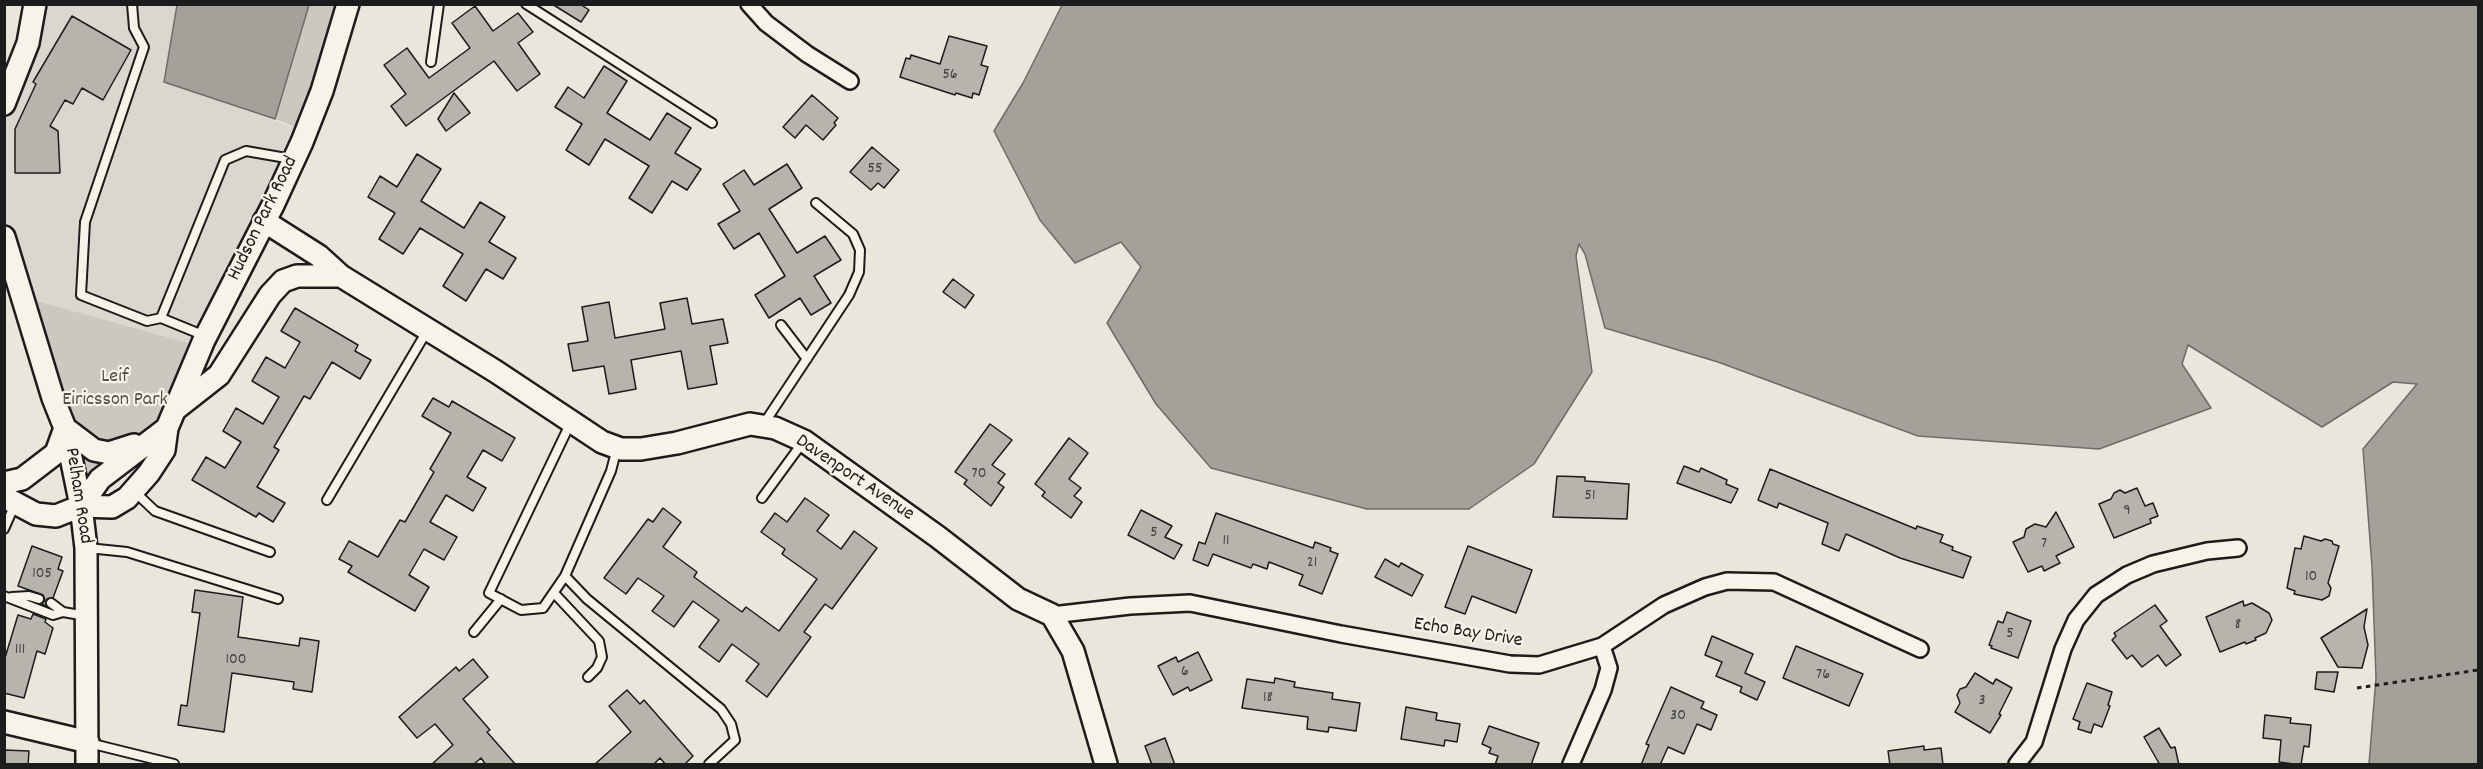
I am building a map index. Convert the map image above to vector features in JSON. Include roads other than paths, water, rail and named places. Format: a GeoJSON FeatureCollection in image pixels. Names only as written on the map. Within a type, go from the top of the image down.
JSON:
{"type":"FeatureCollection","features":[{"type":"Feature","properties":{"kind":"street"},"geometry":{"type":"LineString","coordinates":[[5,98],[28,43],[35,4]]}},
{"type":"Feature","properties":{"kind":"street","name":"Hudson Park Road"},"geometry":{"type":"LineString","coordinates":[[81,506],[112,507],[134,491],[164,450],[165,425],[206,336],[294,160],[322,91],[348,4]]}},
{"type":"Feature","properties":{"kind":"street"},"geometry":{"type":"LineString","coordinates":[[749,4],[766,23],[807,54],[850,81]]}},
{"type":"Feature","properties":{"kind":"street","name":"Davenport Avenue"},"geometry":{"type":"LineString","coordinates":[[264,220],[319,255],[341,276],[428,329],[602,442],[618,448],[641,449],[677,443],[750,424],[775,428],[804,441],[938,537],[1018,599],[1052,615]]}},
{"type":"Feature","properties":{"kind":"street","name":"Pelham Road"},"geometry":{"type":"LineString","coordinates":[[4,237],[53,398],[65,428],[81,506],[86,548],[87,765]]}},
{"type":"Feature","properties":{"kind":"street"},"geometry":{"type":"LineString","coordinates":[[10,500],[36,514],[56,516],[81,506],[100,479],[165,425],[219,375],[270,295],[283,281],[297,276],[341,276]]}},
{"type":"Feature","properties":{"kind":"street"},"geometry":{"type":"LineString","coordinates":[[4,483],[22,479],[57,453],[65,428],[94,450],[109,453],[165,425]]}},
{"type":"Feature","properties":{"kind":"street"},"geometry":{"type":"LineString","coordinates":[[2017,765],[2034,742],[2063,649],[2076,620],[2096,595],[2127,575],[2153,564],[2207,550],[2238,548]]}},
{"type":"Feature","properties":{"kind":"street","name":"Echo Bay Drive"},"geometry":{"type":"LineString","coordinates":[[1052,615],[1130,606],[1190,603],[1341,634],[1510,664],[1539,665],[1602,646],[1664,605],[1705,587],[1727,581],[1774,582],[1920,649]]}},
{"type":"Feature","properties":{"kind":"street"},"geometry":{"type":"LineString","coordinates":[[1052,615],[1073,651],[1106,765]]}},
{"type":"Feature","properties":{"kind":"street"},"geometry":{"type":"LineString","coordinates":[[1571,765],[1603,690],[1609,669],[1602,646]]}},
{"type":"Feature","properties":{"kind":"street"},"geometry":{"type":"LineString","coordinates":[[4,722],[88,742]]}},
{"type":"Feature","properties":{"kind":"lane"},"geometry":{"type":"LineString","coordinates":[[132,4],[134,28],[144,48],[85,222],[81,295],[147,321],[161,318],[206,336]]}},
{"type":"Feature","properties":{"kind":"lane"},"geometry":{"type":"LineString","coordinates":[[431,62],[438,4]]}},
{"type":"Feature","properties":{"kind":"lane"},"geometry":{"type":"LineString","coordinates":[[526,4],[712,123]]}},
{"type":"Feature","properties":{"kind":"lane"},"geometry":{"type":"LineString","coordinates":[[161,318],[225,160],[246,151],[294,160]]}},
{"type":"Feature","properties":{"kind":"lane"},"geometry":{"type":"LineString","coordinates":[[762,426],[849,295],[859,272],[860,250],[853,234],[816,202]]}},
{"type":"Feature","properties":{"kind":"lane"},"geometry":{"type":"LineString","coordinates":[[781,325],[807,359]]}},
{"type":"Feature","properties":{"kind":"lane"},"geometry":{"type":"LineString","coordinates":[[327,500],[428,329]]}},
{"type":"Feature","properties":{"kind":"lane"},"geometry":{"type":"LineString","coordinates":[[571,423],[489,593],[521,610],[543,608],[565,576],[611,471],[618,448]]}},
{"type":"Feature","properties":{"kind":"lane"},"geometry":{"type":"LineString","coordinates":[[762,498],[804,441]]}},
{"type":"Feature","properties":{"kind":"lane"},"geometry":{"type":"LineString","coordinates":[[134,491],[155,511],[270,552]]}},
{"type":"Feature","properties":{"kind":"lane"},"geometry":{"type":"LineString","coordinates":[[4,529],[10,500]]}},
{"type":"Feature","properties":{"kind":"lane"},"geometry":{"type":"LineString","coordinates":[[86,548],[127,552],[278,599]]}},
{"type":"Feature","properties":{"kind":"lane"},"geometry":{"type":"LineString","coordinates":[[565,576],[587,599],[721,710],[732,724],[735,740],[709,765]]}},
{"type":"Feature","properties":{"kind":"lane"},"geometry":{"type":"LineString","coordinates":[[554,593],[599,640],[602,657],[597,668],[588,677]]}},
{"type":"Feature","properties":{"kind":"lane"},"geometry":{"type":"LineString","coordinates":[[6,596],[52,615],[63,612],[87,616]]}},
{"type":"Feature","properties":{"kind":"lane"},"geometry":{"type":"LineString","coordinates":[[6,596],[29,596],[39,599]]}},
{"type":"Feature","properties":{"kind":"lane"},"geometry":{"type":"LineString","coordinates":[[474,632],[501,599]]}},
{"type":"Feature","properties":{"kind":"lane"},"geometry":{"type":"LineString","coordinates":[[51,603],[63,612]]}},
{"type":"Feature","properties":{"kind":"lane"},"geometry":{"type":"LineString","coordinates":[[88,742],[174,765]]}},
{"type":"Feature","properties":{"kind":"park label","name":"Leif Eiricsson Park"},"geometry":{"type":"Point","coordinates":[115,390]}}]}
